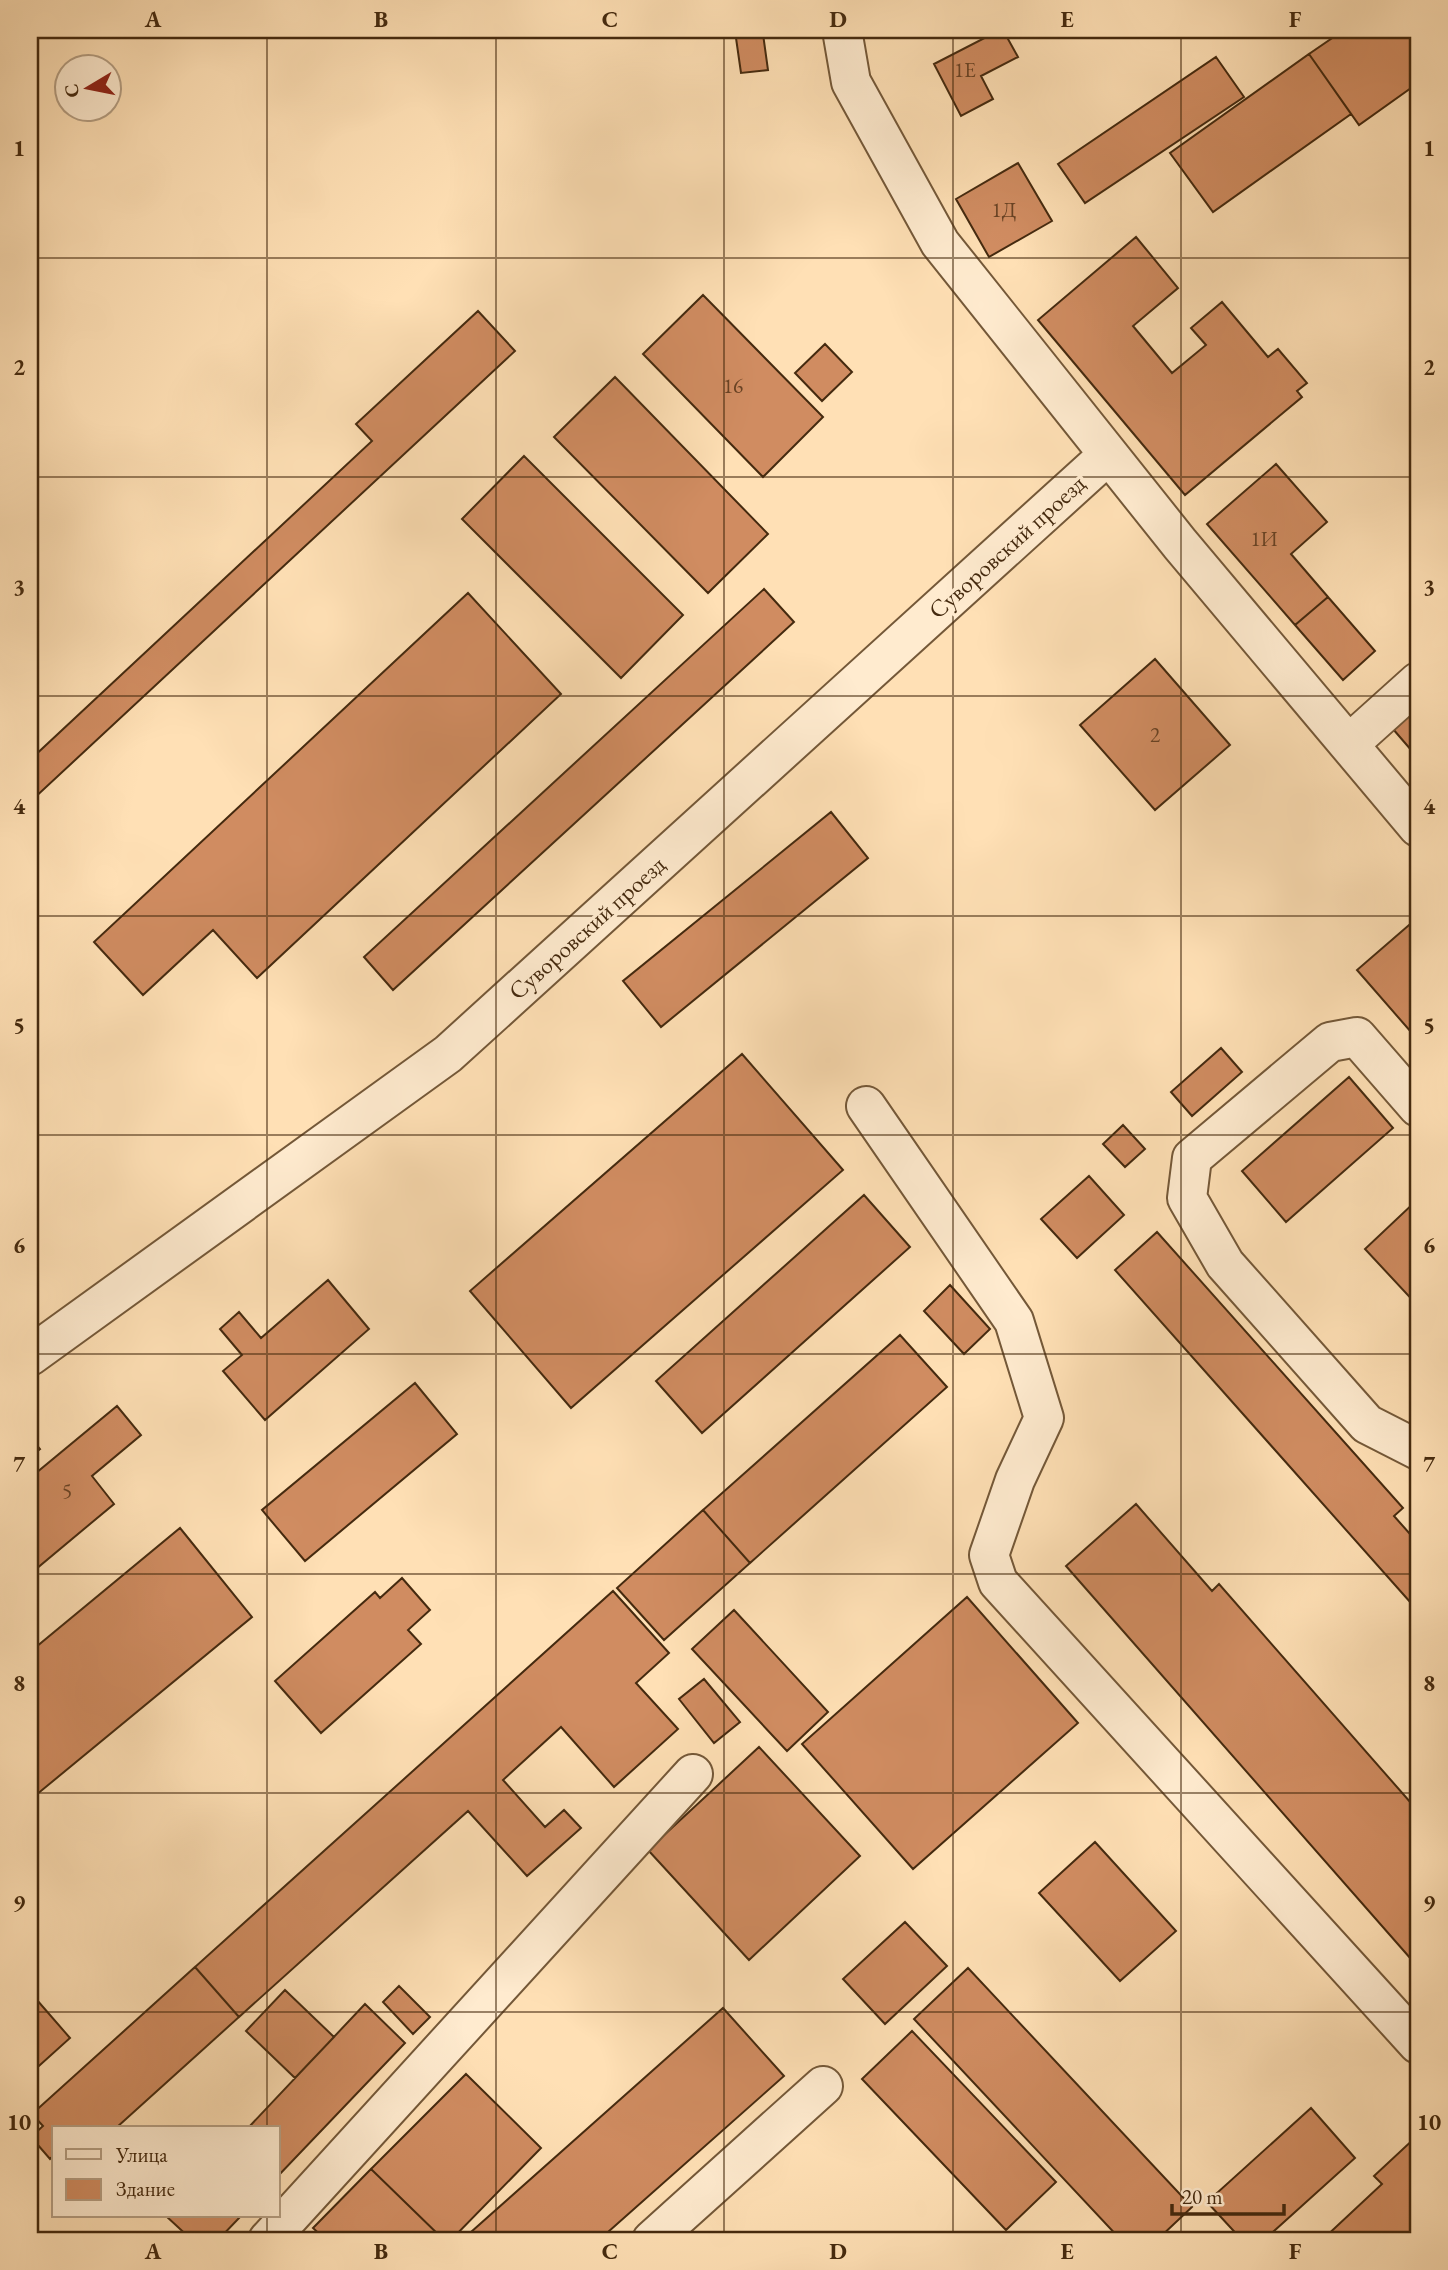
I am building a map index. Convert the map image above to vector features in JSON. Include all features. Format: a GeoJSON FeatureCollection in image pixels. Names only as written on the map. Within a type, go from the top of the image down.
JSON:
{"type":"FeatureCollection","features":[{"type":"Feature","properties":{"kind":"street","name":"Суворовский проезд"},"geometry":{"type":"LineString","coordinates":[[842,30],[851,82],[940,243],[1108,455],[1418,827]]}},
{"type":"Feature","properties":{"kind":"street","name":"Суворовский проезд"},"geometry":{"type":"LineString","coordinates":[[30,1356],[448,1054],[1108,455]]}},
{"type":"Feature","properties":{"kind":"street"},"geometry":{"type":"LineString","coordinates":[[1349,744],[1418,682]]}},
{"type":"Feature","properties":{"kind":"street"},"geometry":{"type":"LineString","coordinates":[[1418,1107],[1357,1037],[1330,1042],[1192,1158],[1187,1198],[1225,1264],[1367,1424],[1418,1450]]}},
{"type":"Feature","properties":{"kind":"street"},"geometry":{"type":"LineString","coordinates":[[866,1106],[1014,1321],[1044,1418],[1014,1480],[989,1555],[998,1582],[1418,2044]]}},
{"type":"Feature","properties":{"kind":"street"},"geometry":{"type":"LineString","coordinates":[[268,2240],[693,1774]]}},
{"type":"Feature","properties":{"kind":"street"},"geometry":{"type":"LineString","coordinates":[[652,2240],[823,2086]]}},
{"type":"Feature","properties":{"kind":"building"},"geometry":{"type":"Polygon","coordinates":[[[1003,30],[1018,57],[981,76],[993,99],[961,116],[934,64],[1003,30]]]}},
{"type":"Feature","properties":{"kind":"building"},"geometry":{"type":"Polygon","coordinates":[[[1344,30],[1418,30],[1418,83],[1359,125],[1309,54],[1344,30]]]}},
{"type":"Feature","properties":{"kind":"building"},"geometry":{"type":"Polygon","coordinates":[[[763,34],[768,70],[741,73],[736,38],[763,34]]]}},
{"type":"Feature","properties":{"kind":"building"},"geometry":{"type":"Polygon","coordinates":[[[1309,54],[1351,114],[1213,212],[1170,153],[1309,54]]]}},
{"type":"Feature","properties":{"kind":"building"},"geometry":{"type":"Polygon","coordinates":[[[1216,57],[1244,97],[1085,203],[1058,164],[1216,57]]]}},
{"type":"Feature","properties":{"kind":"building"},"geometry":{"type":"Polygon","coordinates":[[[1018,163],[1052,221],[989,257],[956,199],[1018,163]]]}},
{"type":"Feature","properties":{"kind":"building"},"geometry":{"type":"Polygon","coordinates":[[[1136,237],[1178,288],[1133,326],[1172,373],[1206,345],[1191,328],[1222,302],[1268,357],[1278,349],[1307,383],[1297,391],[1302,397],[1185,495],[1038,320],[1136,237]]]}},
{"type":"Feature","properties":{"kind":"building"},"geometry":{"type":"Polygon","coordinates":[[[703,295],[823,417],[763,477],[643,354],[703,295]]]}},
{"type":"Feature","properties":{"kind":"building"},"geometry":{"type":"Polygon","coordinates":[[[478,311],[515,351],[30,802],[30,760],[372,441],[356,424],[478,311]]]}},
{"type":"Feature","properties":{"kind":"building"},"geometry":{"type":"Polygon","coordinates":[[[825,344],[852,372],[822,401],[795,373],[825,344]]]}},
{"type":"Feature","properties":{"kind":"building"},"geometry":{"type":"Polygon","coordinates":[[[615,377],[768,534],[708,593],[554,437],[615,377]]]}},
{"type":"Feature","properties":{"kind":"building"},"geometry":{"type":"Polygon","coordinates":[[[524,456],[683,615],[621,678],[462,519],[524,456]]]}},
{"type":"Feature","properties":{"kind":"building"},"geometry":{"type":"Polygon","coordinates":[[[1276,464],[1327,522],[1291,554],[1328,597],[1295,625],[1207,524],[1276,464]]]}},
{"type":"Feature","properties":{"kind":"building"},"geometry":{"type":"Polygon","coordinates":[[[764,589],[794,622],[393,990],[364,957],[764,589]]]}},
{"type":"Feature","properties":{"kind":"building"},"geometry":{"type":"Polygon","coordinates":[[[468,593],[561,694],[257,978],[213,930],[143,995],[94,942],[468,593]]]}},
{"type":"Feature","properties":{"kind":"building"},"geometry":{"type":"Polygon","coordinates":[[[1328,597],[1375,651],[1343,680],[1295,625],[1328,597]]]}},
{"type":"Feature","properties":{"kind":"building"},"geometry":{"type":"Polygon","coordinates":[[[1155,659],[1230,745],[1155,810],[1080,725],[1155,659]]]}},
{"type":"Feature","properties":{"kind":"building"},"geometry":{"type":"Polygon","coordinates":[[[1418,708],[1418,758],[1393,729],[1418,708]]]}},
{"type":"Feature","properties":{"kind":"building"},"geometry":{"type":"Polygon","coordinates":[[[831,812],[868,858],[661,1027],[623,981],[831,812]]]}},
{"type":"Feature","properties":{"kind":"building"},"geometry":{"type":"Polygon","coordinates":[[[1416,919],[1418,922],[1418,1040],[1357,970],[1416,919]]]}},
{"type":"Feature","properties":{"kind":"building"},"geometry":{"type":"Polygon","coordinates":[[[1221,1048],[1242,1072],[1192,1116],[1171,1092],[1221,1048]]]}},
{"type":"Feature","properties":{"kind":"building"},"geometry":{"type":"Polygon","coordinates":[[[742,1054],[843,1170],[571,1408],[470,1291],[742,1054]]]}},
{"type":"Feature","properties":{"kind":"building"},"geometry":{"type":"Polygon","coordinates":[[[1349,1077],[1393,1128],[1286,1222],[1242,1171],[1349,1077]]]}},
{"type":"Feature","properties":{"kind":"building"},"geometry":{"type":"Polygon","coordinates":[[[1123,1125],[1145,1149],[1125,1167],[1103,1144],[1123,1125]]]}},
{"type":"Feature","properties":{"kind":"building"},"geometry":{"type":"Polygon","coordinates":[[[1089,1176],[1124,1215],[1077,1258],[1041,1219],[1089,1176]]]}},
{"type":"Feature","properties":{"kind":"building"},"geometry":{"type":"Polygon","coordinates":[[[864,1195],[910,1247],[702,1433],[656,1381],[864,1195]]]}},
{"type":"Feature","properties":{"kind":"building"},"geometry":{"type":"Polygon","coordinates":[[[1418,1199],[1418,1306],[1365,1249],[1418,1199]]]}},
{"type":"Feature","properties":{"kind":"building"},"geometry":{"type":"Polygon","coordinates":[[[1157,1232],[1403,1508],[1394,1516],[1418,1543],[1418,1597],[1411,1603],[1115,1270],[1157,1232]]]}},
{"type":"Feature","properties":{"kind":"building"},"geometry":{"type":"Polygon","coordinates":[[[328,1280],[369,1329],[265,1420],[223,1371],[242,1355],[220,1329],[239,1312],[261,1338],[328,1280]]]}},
{"type":"Feature","properties":{"kind":"building"},"geometry":{"type":"Polygon","coordinates":[[[950,1285],[990,1329],[964,1354],[924,1311],[950,1285]]]}},
{"type":"Feature","properties":{"kind":"building"},"geometry":{"type":"Polygon","coordinates":[[[900,1335],[947,1387],[750,1563],[703,1510],[900,1335]]]}},
{"type":"Feature","properties":{"kind":"building"},"geometry":{"type":"Polygon","coordinates":[[[415,1383],[457,1434],[305,1561],[262,1510],[415,1383]]]}},
{"type":"Feature","properties":{"kind":"building"},"geometry":{"type":"Polygon","coordinates":[[[117,1406],[141,1435],[92,1476],[114,1504],[30,1574],[30,1478],[117,1406]]]}},
{"type":"Feature","properties":{"kind":"building"},"geometry":{"type":"Polygon","coordinates":[[[30,1437],[40,1449],[30,1457],[30,1437]]]}},
{"type":"Feature","properties":{"kind":"building"},"geometry":{"type":"Polygon","coordinates":[[[1136,1504],[1212,1591],[1219,1584],[1418,1811],[1418,1967],[1066,1566],[1136,1504]]]}},
{"type":"Feature","properties":{"kind":"building"},"geometry":{"type":"Polygon","coordinates":[[[703,1510],[750,1563],[664,1640],[617,1588],[703,1510]]]}},
{"type":"Feature","properties":{"kind":"building"},"geometry":{"type":"Polygon","coordinates":[[[180,1528],[252,1617],[30,1800],[30,1652],[180,1528]]]}},
{"type":"Feature","properties":{"kind":"building"},"geometry":{"type":"Polygon","coordinates":[[[402,1578],[430,1610],[408,1630],[421,1644],[321,1733],[275,1681],[375,1592],[380,1598],[402,1578]]]}},
{"type":"Feature","properties":{"kind":"building"},"geometry":{"type":"Polygon","coordinates":[[[613,1591],[669,1653],[636,1683],[678,1729],[614,1787],[561,1727],[503,1780],[545,1827],[564,1810],[581,1828],[527,1876],[468,1811],[239,2017],[195,1967],[613,1591]]]}},
{"type":"Feature","properties":{"kind":"building"},"geometry":{"type":"Polygon","coordinates":[[[967,1597],[1078,1723],[913,1869],[802,1744],[967,1597]]]}},
{"type":"Feature","properties":{"kind":"building"},"geometry":{"type":"Polygon","coordinates":[[[734,1610],[828,1712],[787,1751],[692,1649],[734,1610]]]}},
{"type":"Feature","properties":{"kind":"building"},"geometry":{"type":"Polygon","coordinates":[[[704,1679],[740,1722],[714,1743],[679,1699],[704,1679]]]}},
{"type":"Feature","properties":{"kind":"building"},"geometry":{"type":"Polygon","coordinates":[[[759,1747],[860,1856],[749,1960],[648,1850],[759,1747]]]}},
{"type":"Feature","properties":{"kind":"building"},"geometry":{"type":"Polygon","coordinates":[[[1095,1842],[1176,1931],[1120,1981],[1039,1893],[1095,1842]]]}},
{"type":"Feature","properties":{"kind":"building"},"geometry":{"type":"Polygon","coordinates":[[[905,1922],[947,1966],[885,2024],[843,1979],[905,1922]]]}},
{"type":"Feature","properties":{"kind":"building"},"geometry":{"type":"Polygon","coordinates":[[[195,1967],[239,2017],[118,2126],[52,2126],[50,2159],[31,2137],[43,2126],[32,2114],[195,1967]]]}},
{"type":"Feature","properties":{"kind":"building"},"geometry":{"type":"Polygon","coordinates":[[[968,1968],[1192,2207],[1157,2240],[1121,2240],[914,2019],[968,1968]]]}},
{"type":"Feature","properties":{"kind":"building"},"geometry":{"type":"Polygon","coordinates":[[[399,1986],[430,2017],[413,2034],[383,2002],[399,1986]]]}},
{"type":"Feature","properties":{"kind":"building"},"geometry":{"type":"Polygon","coordinates":[[[285,1990],[334,2037],[295,2078],[246,2031],[285,1990]]]}},
{"type":"Feature","properties":{"kind":"building"},"geometry":{"type":"Polygon","coordinates":[[[30,1992],[70,2038],[30,2074],[30,1992]]]}},
{"type":"Feature","properties":{"kind":"building"},"geometry":{"type":"Polygon","coordinates":[[[365,2004],[405,2043],[280,2174],[280,2126],[250,2126],[365,2004]]]}},
{"type":"Feature","properties":{"kind":"building"},"geometry":{"type":"Polygon","coordinates":[[[723,2008],[784,2076],[599,2240],[462,2240],[723,2008]]]}},
{"type":"Feature","properties":{"kind":"building"},"geometry":{"type":"Polygon","coordinates":[[[912,2031],[1056,2182],[1006,2230],[862,2079],[912,2031]]]}},
{"type":"Feature","properties":{"kind":"building"},"geometry":{"type":"Polygon","coordinates":[[[466,2074],[541,2148],[451,2240],[444,2240],[371,2169],[466,2074]]]}},
{"type":"Feature","properties":{"kind":"building"},"geometry":{"type":"Polygon","coordinates":[[[1311,2108],[1355,2158],[1264,2240],[1242,2240],[1207,2202],[1311,2108]]]}},
{"type":"Feature","properties":{"kind":"building"},"geometry":{"type":"Polygon","coordinates":[[[1418,2135],[1418,2240],[1322,2240],[1382,2184],[1374,2176],[1418,2135]]]}},
{"type":"Feature","properties":{"kind":"building"},"geometry":{"type":"Polygon","coordinates":[[[371,2169],[444,2240],[326,2240],[313,2228],[371,2169]]]}},
{"type":"Feature","properties":{"kind":"building"},"geometry":{"type":"Polygon","coordinates":[[[168,2218],[239,2218],[218,2240],[192,2240],[168,2218]]]}}]}
